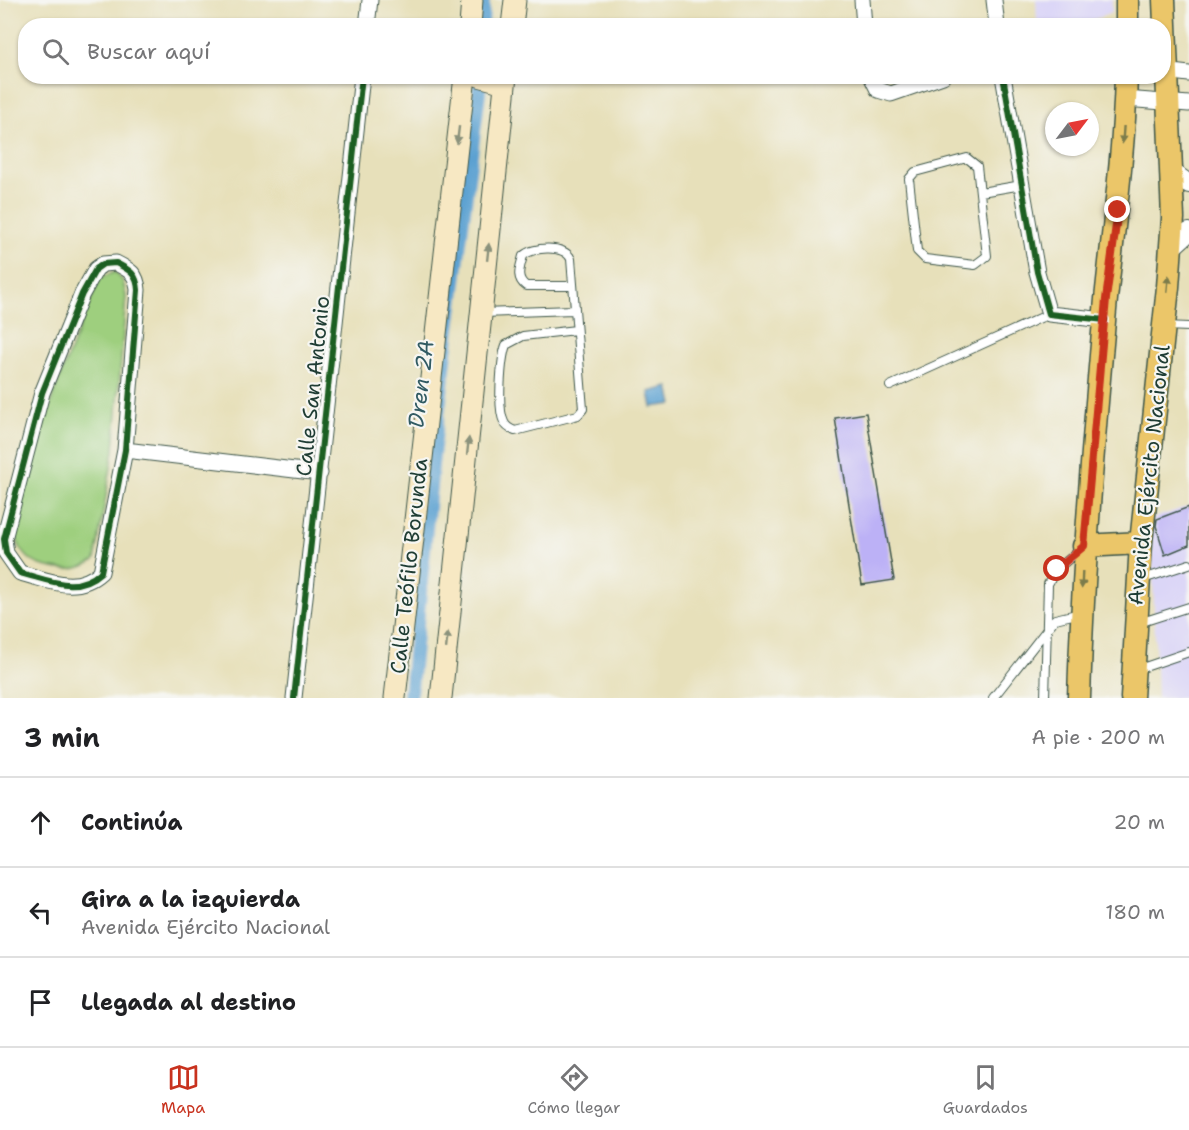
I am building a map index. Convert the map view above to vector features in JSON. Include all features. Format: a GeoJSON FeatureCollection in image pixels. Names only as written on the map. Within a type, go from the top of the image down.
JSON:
{"type":"FeatureCollection","features":[{"type":"Feature","properties":{"kind":"main road"},"geometry":{"type":"LineString","coordinates":[[471,18],[472,0]]}},
{"type":"Feature","properties":{"kind":"main road"},"geometry":{"type":"LineString","coordinates":[[513,18],[514,0]]}},
{"type":"Feature","properties":{"kind":"main road"},"geometry":{"type":"LineString","coordinates":[[1127,0],[1127,18]]}},
{"type":"Feature","properties":{"kind":"main road","name":"Avenida Ejército Nacional"},"geometry":{"type":"LineString","coordinates":[[1164,0],[1166,18]]}},
{"type":"Feature","properties":{"kind":"main road","name":"Avenida Ejército Nacional"},"geometry":{"type":"LineString","coordinates":[[1132,698],[1141,543],[1170,249],[1180,178],[1179,104],[1171,50]]}},
{"type":"Feature","properties":{"kind":"main road","name":"Calle Teófilo Borunda"},"geometry":{"type":"LineString","coordinates":[[395,698],[464,84]]}},
{"type":"Feature","properties":{"kind":"main road"},"geometry":{"type":"LineString","coordinates":[[441,698],[482,313],[496,84]]}},
{"type":"Feature","properties":{"kind":"main road"},"geometry":{"type":"LineString","coordinates":[[1079,698],[1084,546],[1105,320],[1118,210],[1126,88]]}},
{"type":"Feature","properties":{"kind":"main road"},"geometry":{"type":"LineString","coordinates":[[1084,546],[1141,543]]}},
{"type":"Feature","properties":{"kind":"street"},"geometry":{"type":"LineString","coordinates":[[368,18],[370,0]]}},
{"type":"Feature","properties":{"kind":"street"},"geometry":{"type":"LineString","coordinates":[[862,0],[863,18]]}},
{"type":"Feature","properties":{"kind":"street"},"geometry":{"type":"LineString","coordinates":[[994,0],[996,18]]}},
{"type":"Feature","properties":{"kind":"street","name":"Calle San Antonio"},"geometry":{"type":"LineString","coordinates":[[294,698],[361,84]]}},
{"type":"Feature","properties":{"kind":"street"},"geometry":{"type":"LineString","coordinates":[[875,84],[878,90],[891,94],[920,84]]}},
{"type":"Feature","properties":{"kind":"street"},"geometry":{"type":"LineString","coordinates":[[1004,84],[1037,272],[1049,314],[1105,320]]}},
{"type":"Feature","properties":{"kind":"street"},"geometry":{"type":"LineString","coordinates":[[1126,88],[1179,104]]}},
{"type":"Feature","properties":{"kind":"street"},"geometry":{"type":"LineString","coordinates":[[1170,249],[1189,232]]}},
{"type":"Feature","properties":{"kind":"street"},"geometry":{"type":"LineString","coordinates":[[116,263],[130,270],[137,280],[125,450],[100,572],[82,585],[72,585],[20,573],[6,554],[4,538],[30,431],[42,393],[89,279],[104,264],[116,263]]}},
{"type":"Feature","properties":{"kind":"street"},"geometry":{"type":"LineString","coordinates":[[125,450],[320,473]]}},
{"type":"Feature","properties":{"kind":"lane"},"geometry":{"type":"LineString","coordinates":[[967,158],[977,166],[981,192],[986,250],[984,260],[975,265],[926,258],[917,251],[908,189],[912,174],[967,158]]}},
{"type":"Feature","properties":{"kind":"lane"},"geometry":{"type":"LineString","coordinates":[[981,192],[1022,186]]}},
{"type":"Feature","properties":{"kind":"lane"},"geometry":{"type":"LineString","coordinates":[[572,286],[526,286],[519,279],[523,256],[531,250],[562,250],[567,252],[571,259],[573,310],[576,330],[583,390],[581,413],[515,431],[510,429],[503,420],[502,379],[506,345],[523,336],[576,330]]}},
{"type":"Feature","properties":{"kind":"lane"},"geometry":{"type":"LineString","coordinates":[[482,313],[573,310]]}},
{"type":"Feature","properties":{"kind":"lane"},"geometry":{"type":"LineString","coordinates":[[890,386],[1049,314]]}},
{"type":"Feature","properties":{"kind":"lane"},"geometry":{"type":"LineString","coordinates":[[1164,326],[1189,327]]}},
{"type":"Feature","properties":{"kind":"lane"},"geometry":{"type":"LineString","coordinates":[[1045,698],[1048,584],[1057,569],[1084,546]]}},
{"type":"Feature","properties":{"kind":"lane"},"geometry":{"type":"LineString","coordinates":[[1139,581],[1189,564]]}},
{"type":"Feature","properties":{"kind":"lane"},"geometry":{"type":"LineString","coordinates":[[1135,624],[1189,607]]}},
{"type":"Feature","properties":{"kind":"lane"},"geometry":{"type":"LineString","coordinates":[[993,698],[1048,626],[1058,617],[1081,613]]}},
{"type":"Feature","properties":{"kind":"lane"},"geometry":{"type":"LineString","coordinates":[[1133,670],[1189,652]]}},
{"type":"Feature","properties":{"kind":"shaded area"},"geometry":{"type":"Polygon","coordinates":[[[1036,0],[1112,0],[1112,13],[1098,18],[1037,18],[1036,0]]]}},
{"type":"Feature","properties":{"kind":"shaded area"},"geometry":{"type":"Polygon","coordinates":[[[1189,506],[1189,698],[1157,698],[1151,519],[1189,506]]]}},
{"type":"Feature","properties":{"kind":"green space"},"geometry":{"type":"Polygon","coordinates":[[[115,272],[123,281],[126,296],[114,450],[95,560],[76,568],[51,568],[32,561],[20,547],[15,529],[16,518],[41,432],[79,329],[100,278],[115,272]]]}},
{"type":"Feature","properties":{"kind":"water"},"geometry":{"type":"Polygon","coordinates":[[[669,387],[673,404],[652,407],[649,392],[669,387]]]}},
{"type":"Feature","properties":{"kind":"building"},"geometry":{"type":"Polygon","coordinates":[[[866,413],[894,580],[862,585],[835,418],[866,413]]]}},
{"type":"Feature","properties":{"kind":"building"},"geometry":{"type":"Polygon","coordinates":[[[1189,507],[1189,545],[1165,555],[1156,526],[1157,519],[1189,507]]]}},
{"type":"Feature","properties":{"kind":"waterway","name":"Dren 2A"},"geometry":{"type":"LineString","coordinates":[[482,18],[483,0]]}},
{"type":"Feature","properties":{"kind":"waterway","name":"Dren 2A"},"geometry":{"type":"LineString","coordinates":[[410,698],[433,454],[480,84]]}},
{"type":"Feature","properties":{"kind":"cycle path"},"geometry":{"type":"LineString","coordinates":[[294,698],[361,84]]}},
{"type":"Feature","properties":{"kind":"cycle path"},"geometry":{"type":"LineString","coordinates":[[1004,84],[1037,272],[1049,314],[1105,320]]}},
{"type":"Feature","properties":{"kind":"cycle path"},"geometry":{"type":"LineString","coordinates":[[116,263],[132,273],[138,290],[125,450],[101,572],[82,583],[62,584],[20,573],[6,553],[4,539],[42,393],[82,294],[96,269],[103,264],[116,263]]}},
{"type":"Feature","properties":{"kind":"route"},"geometry":{"type":"LineString","coordinates":[[1057,569],[1084,546],[1106,299],[1118,210]]}}]}
